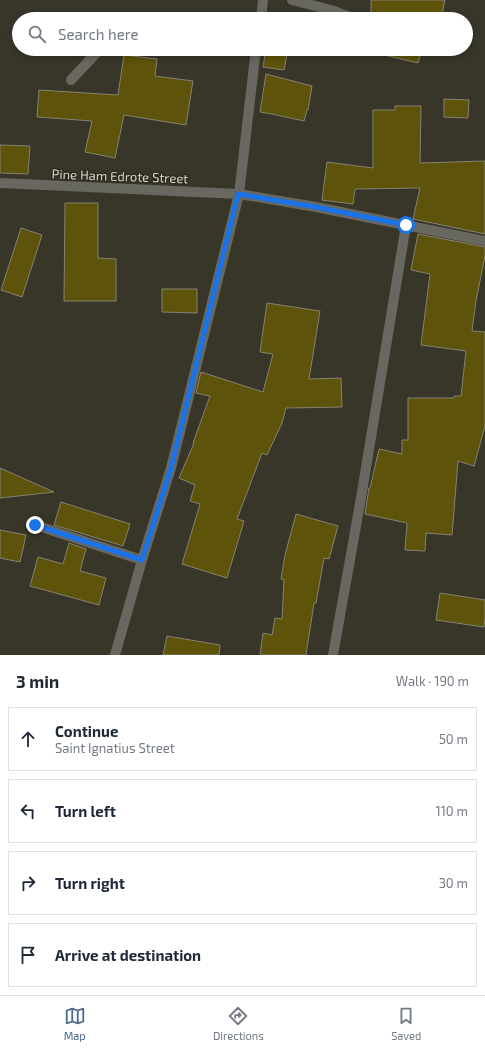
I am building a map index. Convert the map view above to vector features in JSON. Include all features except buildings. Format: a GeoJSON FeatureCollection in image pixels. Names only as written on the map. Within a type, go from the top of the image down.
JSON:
{"type":"FeatureCollection","features":[{"type":"Feature","properties":{"kind":"street"},"geometry":{"type":"LineString","coordinates":[[262,12],[263,0]]}},
{"type":"Feature","properties":{"kind":"street"},"geometry":{"type":"LineString","coordinates":[[292,0],[336,12]]}},
{"type":"Feature","properties":{"kind":"street"},"geometry":{"type":"LineString","coordinates":[[71,80],[93,56]]}},
{"type":"Feature","properties":{"kind":"street"},"geometry":{"type":"LineString","coordinates":[[115,655],[142,560],[171,468],[238,194],[255,56]]}},
{"type":"Feature","properties":{"kind":"street","name":"Pine Ham Edrote Street"},"geometry":{"type":"LineString","coordinates":[[0,183],[238,194],[316,207],[485,241]]}},
{"type":"Feature","properties":{"kind":"street"},"geometry":{"type":"LineString","coordinates":[[333,655],[361,498],[406,225]]}},
{"type":"Feature","properties":{"kind":"street"},"geometry":{"type":"LineString","coordinates":[[35,525],[142,560]]}},
{"type":"Feature","properties":{"kind":"route"},"geometry":{"type":"LineString","coordinates":[[35,525],[142,560],[171,468],[238,194],[316,207],[406,225]]}}]}
